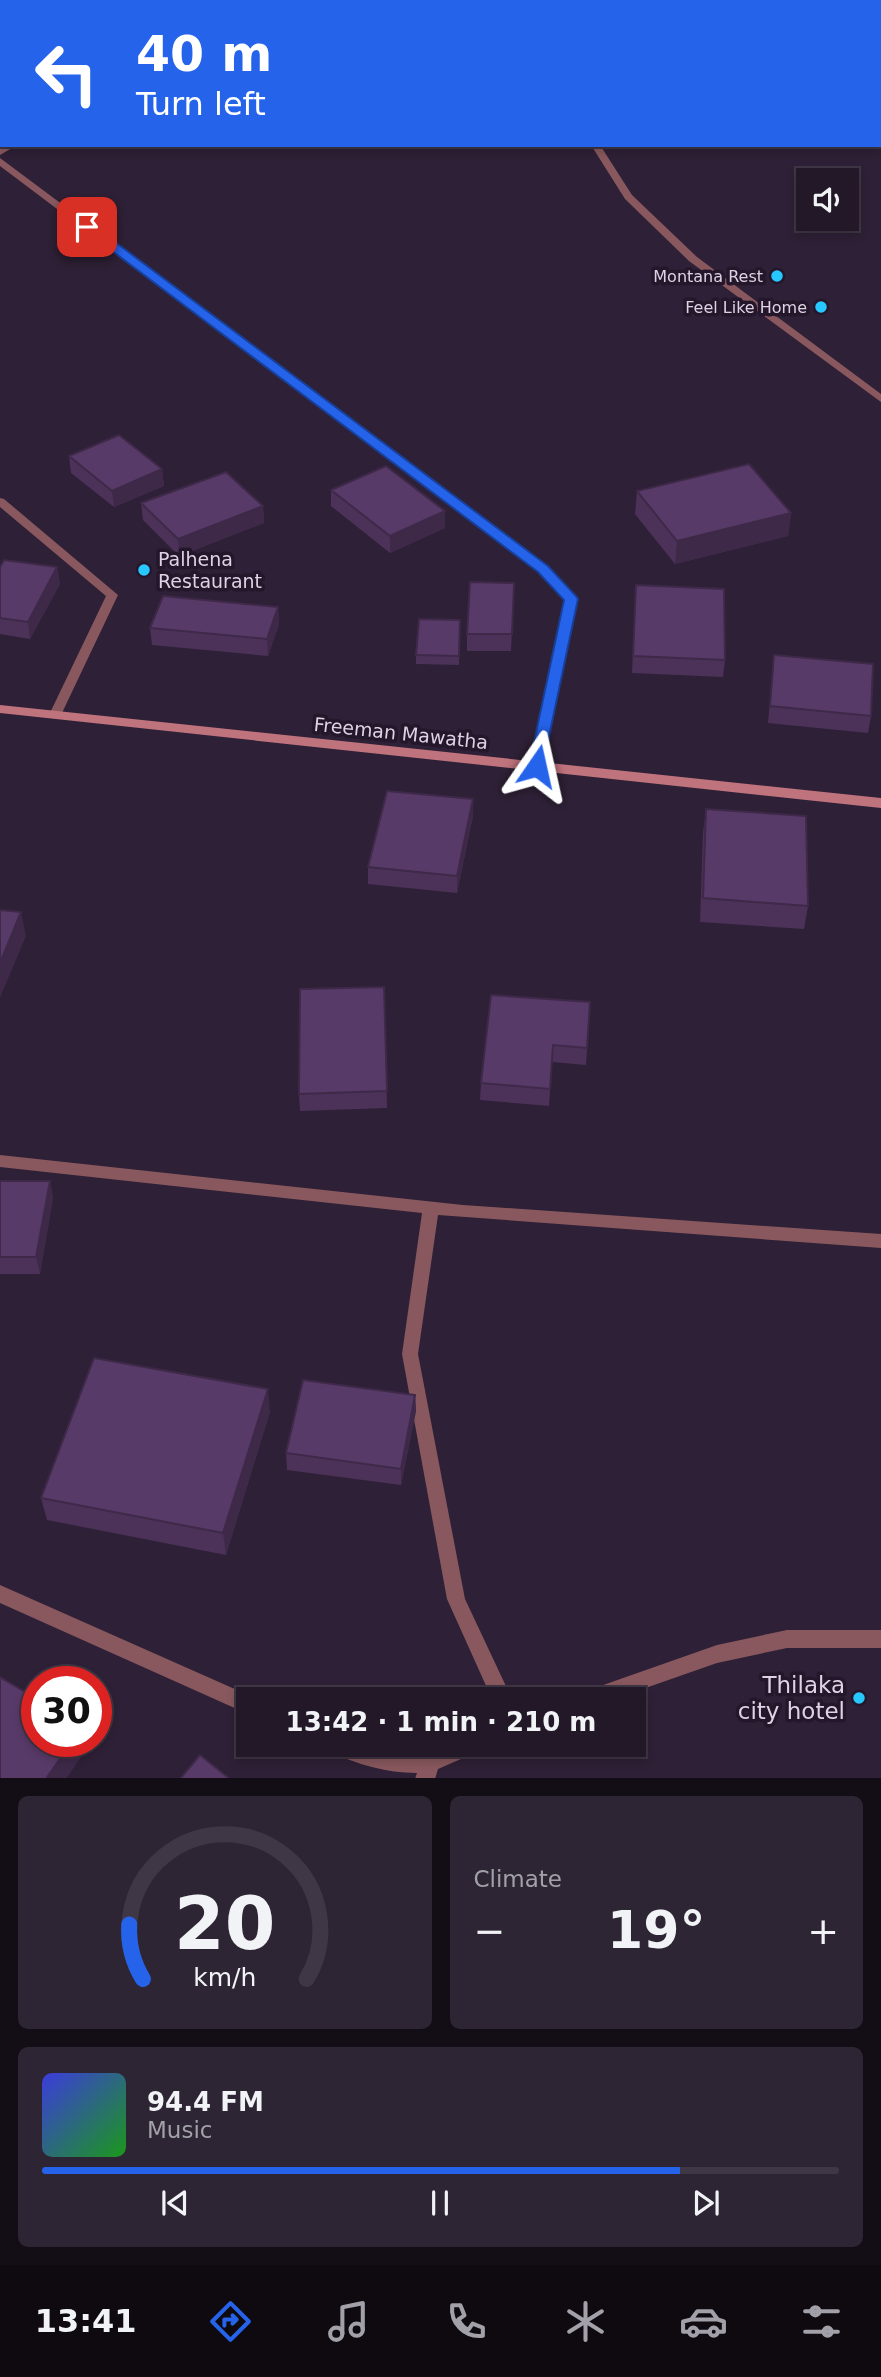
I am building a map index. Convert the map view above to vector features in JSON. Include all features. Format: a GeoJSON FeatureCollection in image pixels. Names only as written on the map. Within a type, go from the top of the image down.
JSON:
{"type":"FeatureCollection","features":[{"type":"Feature","properties":{"kind":"street"},"geometry":{"type":"LineString","coordinates":[[597,147],[628,197],[693,259],[881,399]]}},
{"type":"Feature","properties":{"kind":"street"},"geometry":{"type":"LineString","coordinates":[[0,162],[543,569],[571,599],[537,766]]}},
{"type":"Feature","properties":{"kind":"street"},"geometry":{"type":"LineString","coordinates":[[0,501],[112,595],[55,715]]}},
{"type":"Feature","properties":{"kind":"street","name":"Freeman Mawatha"},"geometry":{"type":"LineString","coordinates":[[0,709],[881,803]]}},
{"type":"Feature","properties":{"kind":"street"},"geometry":{"type":"LineString","coordinates":[[0,1161],[431,1208],[881,1241]]}},
{"type":"Feature","properties":{"kind":"street"},"geometry":{"type":"LineString","coordinates":[[431,1208],[410,1354],[456,1599],[496,1687]]}},
{"type":"Feature","properties":{"kind":"street"},"geometry":{"type":"LineString","coordinates":[[0,1594],[236,1700]]}},
{"type":"Feature","properties":{"kind":"street"},"geometry":{"type":"LineString","coordinates":[[623,1687],[718,1654],[787,1639],[881,1639]]}},
{"type":"Feature","properties":{"kind":"street"},"geometry":{"type":"LineString","coordinates":[[371,1757],[427,1770],[449,1757]]}},
{"type":"Feature","properties":{"kind":"building"},"geometry":{"type":"Polygon","coordinates":[[[119,435],[162,469],[112,491],[69,456],[119,435]]]}},
{"type":"Feature","properties":{"kind":"building"},"geometry":{"type":"Polygon","coordinates":[[[749,464],[791,513],[677,541],[637,491],[749,464]]]}},
{"type":"Feature","properties":{"kind":"building"},"geometry":{"type":"Polygon","coordinates":[[[386,466],[445,511],[390,536],[331,490],[386,466]]]}},
{"type":"Feature","properties":{"kind":"building"},"geometry":{"type":"Polygon","coordinates":[[[226,472],[263,506],[178,539],[141,503],[226,472]]]}},
{"type":"Feature","properties":{"kind":"building"},"geometry":{"type":"Polygon","coordinates":[[[4,560],[57,567],[28,622],[0,618],[0,567],[4,560]]]}},
{"type":"Feature","properties":{"kind":"building"},"geometry":{"type":"Polygon","coordinates":[[[470,582],[514,583],[512,634],[467,634],[470,582]]]}},
{"type":"Feature","properties":{"kind":"building"},"geometry":{"type":"Polygon","coordinates":[[[636,585],[724,589],[725,660],[633,656],[636,585]]]}},
{"type":"Feature","properties":{"kind":"building"},"geometry":{"type":"Polygon","coordinates":[[[163,596],[278,607],[267,639],[150,628],[163,596]]]}},
{"type":"Feature","properties":{"kind":"building"},"geometry":{"type":"Polygon","coordinates":[[[419,619],[460,620],[459,656],[416,655],[419,619]]]}},
{"type":"Feature","properties":{"kind":"building"},"geometry":{"type":"Polygon","coordinates":[[[774,655],[873,664],[871,716],[770,706],[774,655]]]}},
{"type":"Feature","properties":{"kind":"building"},"geometry":{"type":"Polygon","coordinates":[[[387,791],[473,799],[457,876],[368,867],[387,791]]]}},
{"type":"Feature","properties":{"kind":"building"},"geometry":{"type":"Polygon","coordinates":[[[706,809],[806,816],[808,906],[703,898],[706,809]]]}},
{"type":"Feature","properties":{"kind":"building"},"geometry":{"type":"Polygon","coordinates":[[[0,910],[21,912],[0,963],[0,910]]]}},
{"type":"Feature","properties":{"kind":"building"},"geometry":{"type":"Polygon","coordinates":[[[384,987],[387,1091],[299,1094],[300,989],[384,987]]]}},
{"type":"Feature","properties":{"kind":"building"},"geometry":{"type":"Polygon","coordinates":[[[491,995],[590,1002],[587,1048],[553,1045],[550,1089],[481,1083],[491,995]]]}},
{"type":"Feature","properties":{"kind":"building"},"geometry":{"type":"Polygon","coordinates":[[[0,1181],[50,1181],[36,1257],[0,1257],[0,1181]]]}},
{"type":"Feature","properties":{"kind":"building"},"geometry":{"type":"Polygon","coordinates":[[[94,1358],[268,1389],[223,1533],[41,1498],[94,1358]]]}},
{"type":"Feature","properties":{"kind":"building"},"geometry":{"type":"Polygon","coordinates":[[[303,1380],[415,1395],[401,1469],[286,1453],[303,1380]]]}},
{"type":"Feature","properties":{"kind":"building"},"geometry":{"type":"Polygon","coordinates":[[[0,1677],[21,1689],[21,1757],[61,1757],[47,1778],[0,1778],[0,1677]]]}},
{"type":"Feature","properties":{"kind":"building"},"geometry":{"type":"Polygon","coordinates":[[[200,1755],[229,1778],[181,1778],[200,1755]]]}},
{"type":"Feature","properties":{"kind":"place","name":"Montana Rest"},"geometry":{"type":"Point","coordinates":[777,276]}},
{"type":"Feature","properties":{"kind":"place","name":"Feel Like Home"},"geometry":{"type":"Point","coordinates":[821,307]}},
{"type":"Feature","properties":{"kind":"place","name":"Palhena Restaurant"},"geometry":{"type":"Point","coordinates":[144,570]}},
{"type":"Feature","properties":{"kind":"place","name":"Thilaka city hotel"},"geometry":{"type":"Point","coordinates":[859,1698]}},
{"type":"Feature","properties":{"kind":"route"},"geometry":{"type":"LineString","coordinates":[[87,227],[543,569],[571,599],[537,766]]}}]}
